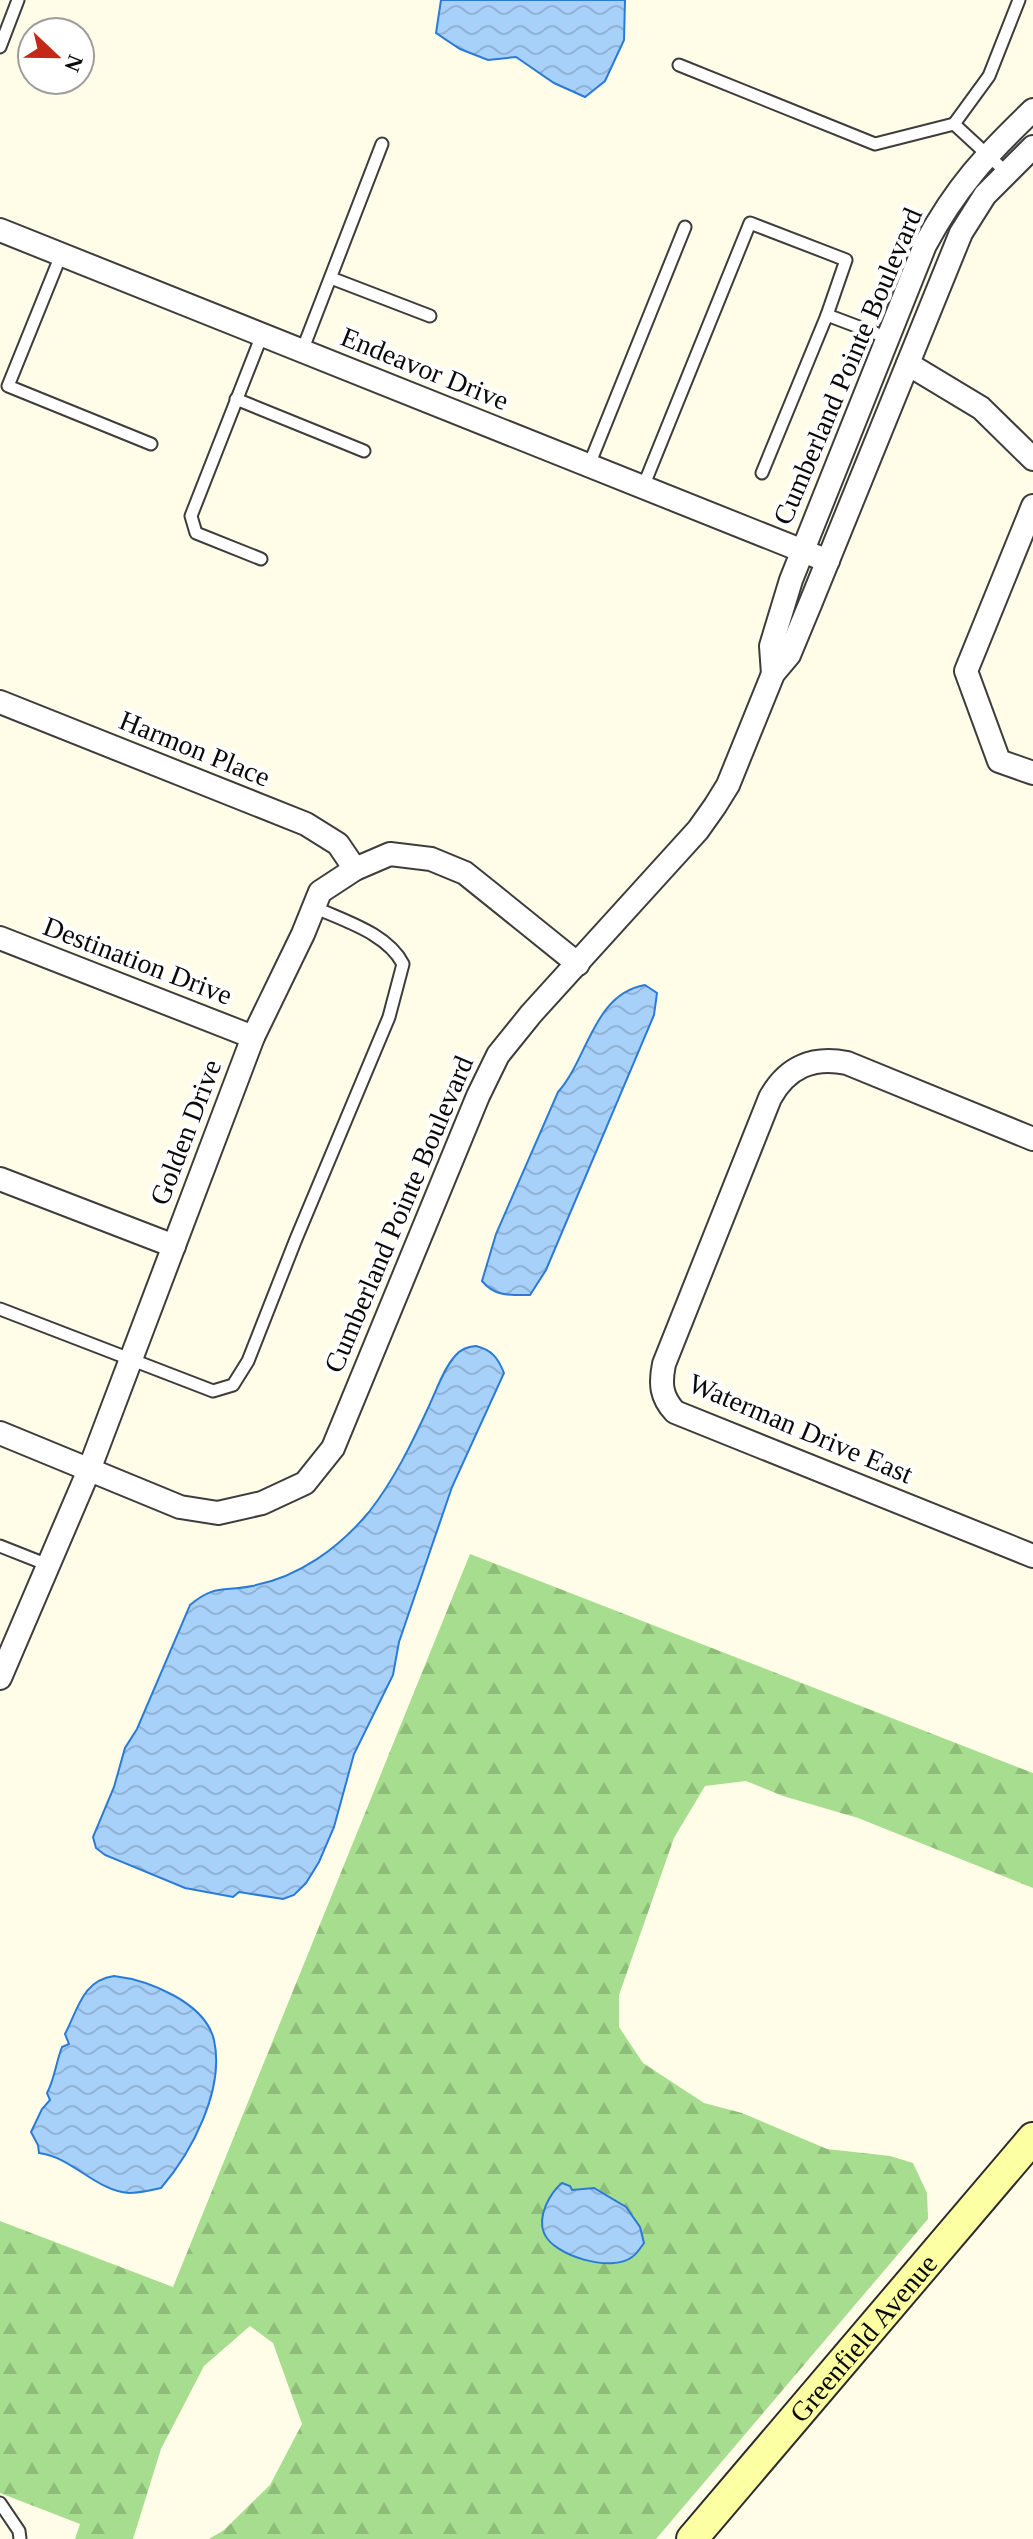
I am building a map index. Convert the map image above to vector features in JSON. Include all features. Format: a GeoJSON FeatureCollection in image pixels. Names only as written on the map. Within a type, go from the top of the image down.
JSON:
{"type":"FeatureCollection","features":[{"type":"Feature","properties":{"kind":"main road","name":"Greenfield Avenue"},"geometry":{"type":"LineString","coordinates":[[692,2539],[1033,2138]]}},
{"type":"Feature","properties":{"kind":"street","name":"Cumberland Pointe Boulevard"},"geometry":{"type":"LineString","coordinates":[[773,674],[771,646],[791,580],[932,232],[951,199],[988,153],[1033,110]]}},
{"type":"Feature","properties":{"kind":"street","name":"Cumberland Pointe Boulevard"},"geometry":{"type":"LineString","coordinates":[[0,1433],[180,1507],[218,1513],[262,1503],[305,1483],[333,1448],[478,1096],[498,1055],[688,842],[728,785],[773,674],[789,655],[961,233],[985,195],[1033,147]]}},
{"type":"Feature","properties":{"kind":"street","name":"Endeavor Drive"},"geometry":{"type":"LineString","coordinates":[[0,230],[828,561]]}},
{"type":"Feature","properties":{"kind":"street"},"geometry":{"type":"LineString","coordinates":[[908,364],[981,408],[1033,459]]}},
{"type":"Feature","properties":{"kind":"street"},"geometry":{"type":"LineString","coordinates":[[1033,506],[966,671],[999,761],[1033,773]]}},
{"type":"Feature","properties":{"kind":"street","name":"Harmon Place"},"geometry":{"type":"LineString","coordinates":[[0,702],[306,824],[338,844],[355,869]]}},
{"type":"Feature","properties":{"kind":"street","name":"Golden Drive"},"geometry":{"type":"LineString","coordinates":[[1,1674],[89,1470],[253,1037],[320,892],[355,869],[390,854],[431,859],[465,873],[578,964]]}},
{"type":"Feature","properties":{"kind":"street","name":"Destination Drive"},"geometry":{"type":"LineString","coordinates":[[0,938],[253,1037]]}},
{"type":"Feature","properties":{"kind":"street","name":"Waterman Drive East"},"geometry":{"type":"LineString","coordinates":[[1033,1139],[847,1063],[830,1059],[808,1064],[786,1075],[770,1098],[664,1364],[661,1379],[666,1403],[675,1412],[1033,1556]]}},
{"type":"Feature","properties":{"kind":"street"},"geometry":{"type":"LineString","coordinates":[[0,1179],[174,1246]]}},
{"type":"Feature","properties":{"kind":"lane"},"geometry":{"type":"LineString","coordinates":[[0,47],[18,0]]}},
{"type":"Feature","properties":{"kind":"lane"},"geometry":{"type":"LineString","coordinates":[[679,65],[875,144],[954,124],[989,76],[1019,0]]}},
{"type":"Feature","properties":{"kind":"lane"},"geometry":{"type":"LineString","coordinates":[[954,124],[1006,172]]}},
{"type":"Feature","properties":{"kind":"lane"},"geometry":{"type":"LineString","coordinates":[[302,351],[382,144]]}},
{"type":"Feature","properties":{"kind":"lane"},"geometry":{"type":"LineString","coordinates":[[643,487],[750,223],[846,260],[827,315],[762,473]]}},
{"type":"Feature","properties":{"kind":"lane"},"geometry":{"type":"LineString","coordinates":[[589,465],[685,227]]}},
{"type":"Feature","properties":{"kind":"lane"},"geometry":{"type":"LineString","coordinates":[[61,255],[8,386],[151,444]]}},
{"type":"Feature","properties":{"kind":"lane"},"geometry":{"type":"LineString","coordinates":[[331,278],[430,316]]}},
{"type":"Feature","properties":{"kind":"lane"},"geometry":{"type":"LineString","coordinates":[[827,315],[888,338]]}},
{"type":"Feature","properties":{"kind":"lane"},"geometry":{"type":"LineString","coordinates":[[261,559],[196,533],[191,516],[262,335]]}},
{"type":"Feature","properties":{"kind":"lane"},"geometry":{"type":"LineString","coordinates":[[236,399],[364,451]]}},
{"type":"Feature","properties":{"kind":"lane"},"geometry":{"type":"LineString","coordinates":[[0,1309],[213,1391],[233,1385],[248,1361],[389,1017],[403,964],[397,954],[373,934],[314,907]]}},
{"type":"Feature","properties":{"kind":"lane"},"geometry":{"type":"LineString","coordinates":[[0,1546],[48,1565]]}},
{"type":"Feature","properties":{"kind":"lane"},"geometry":{"type":"LineString","coordinates":[[0,2503],[19,2531],[20,2539]]}},
{"type":"Feature","properties":{"kind":"green space"},"geometry":{"type":"Polygon","coordinates":[[[470,1554],[1033,1773],[1033,1888],[858,1818],[783,1796],[746,1781],[705,1786],[674,1838],[619,1995],[619,2027],[643,2063],[704,2103],[742,2113],[827,2149],[890,2156],[913,2163],[927,2193],[928,2219],[656,2539],[209,2539],[224,2530],[270,2485],[302,2424],[273,2343],[250,2326],[204,2366],[161,2449],[133,2539],[75,2539],[80,2524],[0,2493],[0,2221],[173,2287],[470,1554]]]}},
{"type":"Feature","properties":{"kind":"water"},"geometry":{"type":"Polygon","coordinates":[[[441,0],[625,0],[624,40],[605,81],[585,97],[554,83],[516,57],[488,60],[460,49],[436,33],[441,0]]]}},
{"type":"Feature","properties":{"kind":"water"},"geometry":{"type":"Polygon","coordinates":[[[645,985],[657,993],[654,1015],[546,1270],[530,1295],[504,1294],[492,1290],[482,1281],[496,1234],[558,1092],[603,1014],[628,991],[645,985]]]}},
{"type":"Feature","properties":{"kind":"water"},"geometry":{"type":"Polygon","coordinates":[[[476,1346],[494,1355],[504,1373],[452,1487],[399,1642],[393,1675],[354,1754],[334,1827],[306,1883],[294,1895],[283,1899],[239,1892],[233,1897],[185,1888],[105,1855],[96,1848],[93,1837],[114,1787],[125,1748],[137,1729],[190,1605],[213,1591],[252,1586],[286,1576],[317,1559],[345,1537],[369,1512],[394,1474],[451,1361],[462,1350],[476,1346]]]}},
{"type":"Feature","properties":{"kind":"water"},"geometry":{"type":"Polygon","coordinates":[[[114,1976],[143,1982],[187,2004],[209,2027],[216,2059],[210,2099],[184,2157],[161,2188],[129,2193],[117,2191],[62,2161],[39,2153],[31,2132],[50,2100],[47,2093],[62,2047],[69,2044],[65,2034],[78,2006],[95,1983],[114,1976]]]}},
{"type":"Feature","properties":{"kind":"water"},"geometry":{"type":"Polygon","coordinates":[[[562,2183],[572,2190],[594,2188],[626,2207],[640,2227],[644,2243],[636,2254],[623,2262],[598,2263],[571,2255],[550,2241],[542,2226],[543,2212],[562,2183]]]}}]}
